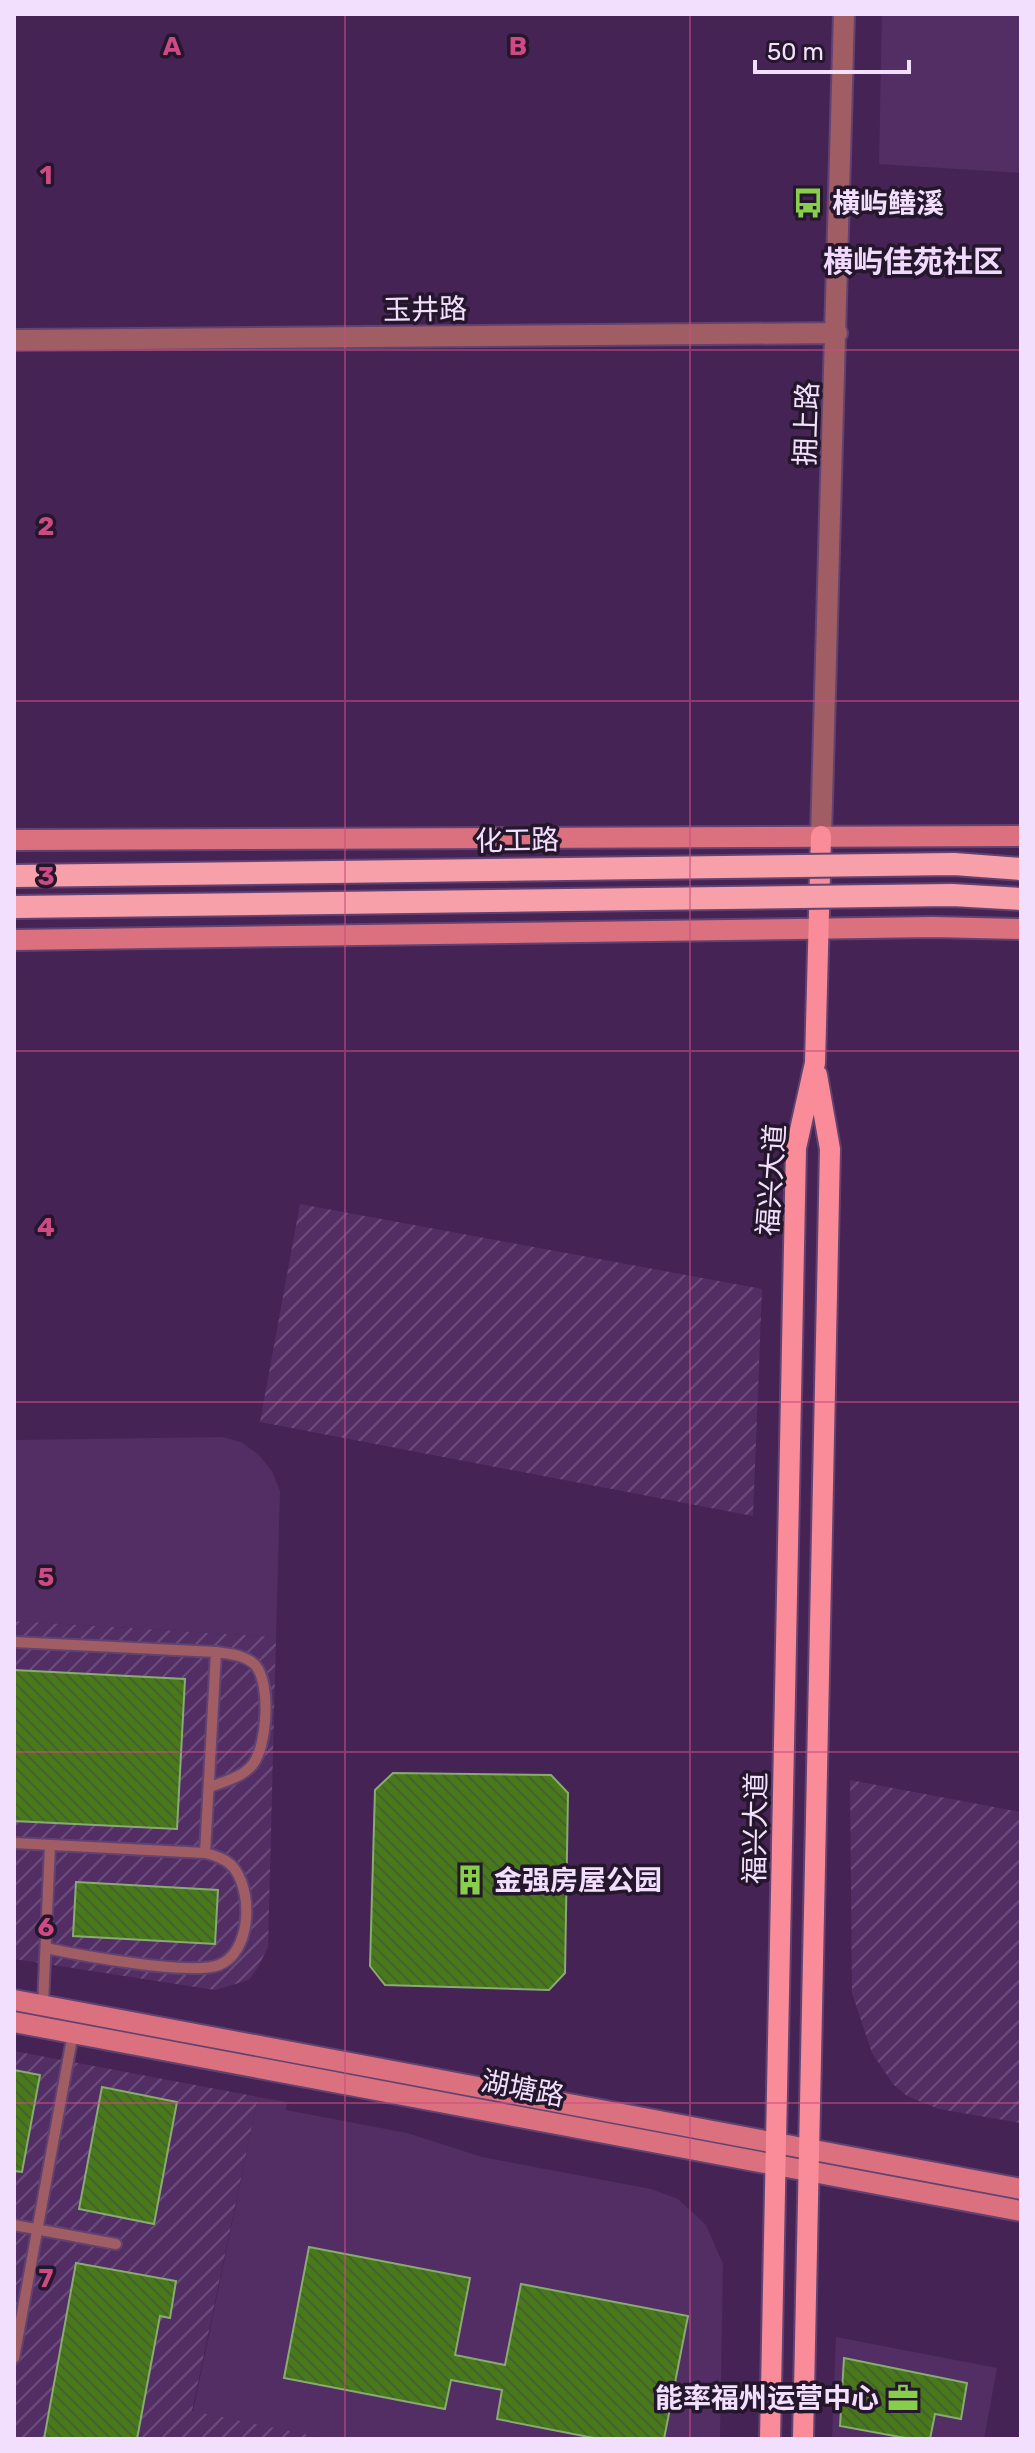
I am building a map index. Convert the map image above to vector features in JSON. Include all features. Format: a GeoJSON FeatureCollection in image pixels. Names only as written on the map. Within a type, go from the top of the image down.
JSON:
{"type":"FeatureCollection","features":[{"type":"Feature","properties":{"kind":"highway","name":"化工路"},"geometry":{"type":"LineString","coordinates":[[14,876],[954,864],[1021,869]]}},
{"type":"Feature","properties":{"kind":"highway"},"geometry":{"type":"LineString","coordinates":[[14,907],[952,895],[1021,899]]}},
{"type":"Feature","properties":{"kind":"main road"},"geometry":{"type":"LineString","coordinates":[[815,1063],[821,836]]}},
{"type":"Feature","properties":{"kind":"main road"},"geometry":{"type":"LineString","coordinates":[[14,840],[1021,836]]}},
{"type":"Feature","properties":{"kind":"main road"},"geometry":{"type":"LineString","coordinates":[[14,940],[933,927],[1021,929]]}},
{"type":"Feature","properties":{"kind":"main road","name":"福兴大道"},"geometry":{"type":"LineString","coordinates":[[770,2439],[796,1148],[815,1063]]}},
{"type":"Feature","properties":{"kind":"main road","name":"福兴大道"},"geometry":{"type":"LineString","coordinates":[[803,2439],[830,1149],[815,1063]]}},
{"type":"Feature","properties":{"kind":"main road","name":"湖塘路"},"geometry":{"type":"LineString","coordinates":[[14,2000],[777,2142],[809,2159],[1021,2211]]}},
{"type":"Feature","properties":{"kind":"main road","name":"湖塘路"},"geometry":{"type":"LineString","coordinates":[[14,2022],[776,2164],[809,2159],[1021,2189]]}},
{"type":"Feature","properties":{"kind":"street","name":"拥上路"},"geometry":{"type":"LineString","coordinates":[[821,836],[844,14]]}},
{"type":"Feature","properties":{"kind":"street","name":"玉井路"},"geometry":{"type":"LineString","coordinates":[[14,340],[837,333]]}},
{"type":"Feature","properties":{"kind":"lane"},"geometry":{"type":"LineString","coordinates":[[14,1642],[216,1652],[244,1657],[255,1664],[265,1691],[263,1738],[253,1764],[242,1774],[209,1787]]}},
{"type":"Feature","properties":{"kind":"lane"},"geometry":{"type":"LineString","coordinates":[[205,1853],[216,1652]]}},
{"type":"Feature","properties":{"kind":"lane"},"geometry":{"type":"LineString","coordinates":[[14,1843],[205,1853],[228,1863],[237,1872],[242,1885],[245,1900],[242,1939],[231,1958],[219,1965],[197,1968],[103,1959],[46,1948]]}},
{"type":"Feature","properties":{"kind":"lane"},"geometry":{"type":"LineString","coordinates":[[43,2005],[50,1845]]}},
{"type":"Feature","properties":{"kind":"lane"},"geometry":{"type":"LineString","coordinates":[[14,2358],[73,2033]]}},
{"type":"Feature","properties":{"kind":"lane"},"geometry":{"type":"LineString","coordinates":[[14,2225],[116,2244]]}},
{"type":"Feature","properties":{"kind":"shaded area"},"geometry":{"type":"Polygon","coordinates":[[[882,14],[1021,14],[1021,173],[879,164],[882,14]]]}},
{"type":"Feature","properties":{"kind":"shaded area"},"geometry":{"type":"Polygon","coordinates":[[[300,1204],[762,1289],[753,1516],[260,1422],[300,1204]]]}},
{"type":"Feature","properties":{"kind":"shaded area"},"geometry":{"type":"Polygon","coordinates":[[[223,1437],[241,1442],[258,1454],[272,1471],[280,1491],[276,1637],[14,1621],[14,1440],[223,1437]]]}},
{"type":"Feature","properties":{"kind":"shaded area"},"geometry":{"type":"Polygon","coordinates":[[[14,1621],[276,1637],[268,1947],[249,1980],[215,1990],[14,1959],[14,1621]]]}},
{"type":"Feature","properties":{"kind":"shaded area"},"geometry":{"type":"Polygon","coordinates":[[[850,1780],[1021,1812],[1021,2123],[939,2109],[907,2096],[893,2084],[872,2053],[852,1993],[850,1780]]]}},
{"type":"Feature","properties":{"kind":"shaded area"},"geometry":{"type":"Polygon","coordinates":[[[14,2051],[258,2097],[192,2411],[328,2439],[14,2439],[14,2051]]]}},
{"type":"Feature","properties":{"kind":"shaded area"},"geometry":{"type":"Polygon","coordinates":[[[258,2097],[287,2102],[286,2110],[407,2133],[482,2157],[651,2189],[678,2199],[706,2225],[723,2264],[720,2439],[328,2439],[193,2412],[258,2097]]]}},
{"type":"Feature","properties":{"kind":"shaded area"},"geometry":{"type":"Polygon","coordinates":[[[836,2337],[997,2368],[984,2439],[832,2439],[836,2337]]]}},
{"type":"Feature","properties":{"kind":"building"},"geometry":{"type":"Polygon","coordinates":[[[14,1670],[185,1679],[177,1829],[14,1821],[14,1670]]]}},
{"type":"Feature","properties":{"kind":"building","name":"金强房屋公园"},"geometry":{"type":"Polygon","coordinates":[[[393,1773],[551,1775],[568,1793],[565,1973],[549,1990],[385,1985],[370,1966],[375,1790],[393,1773]]]}},
{"type":"Feature","properties":{"kind":"building"},"geometry":{"type":"Polygon","coordinates":[[[76,1882],[218,1890],[215,1944],[73,1936],[76,1882]]]}},
{"type":"Feature","properties":{"kind":"building"},"geometry":{"type":"Polygon","coordinates":[[[14,2070],[40,2075],[22,2172],[14,2171],[14,2070]]]}},
{"type":"Feature","properties":{"kind":"building"},"geometry":{"type":"Polygon","coordinates":[[[102,2087],[177,2102],[154,2224],[79,2209],[102,2087]]]}},
{"type":"Feature","properties":{"kind":"building"},"geometry":{"type":"Polygon","coordinates":[[[309,2247],[470,2278],[455,2355],[505,2365],[521,2284],[688,2316],[664,2439],[599,2439],[497,2419],[502,2390],[451,2380],[445,2409],[284,2378],[309,2247]]]}},
{"type":"Feature","properties":{"kind":"building"},"geometry":{"type":"Polygon","coordinates":[[[76,2263],[176,2281],[170,2318],[160,2316],[137,2439],[44,2439],[76,2263]]]}},
{"type":"Feature","properties":{"kind":"building","name":"能率福州运营中心"},"geometry":{"type":"Polygon","coordinates":[[[844,2358],[967,2383],[961,2419],[935,2414],[930,2439],[911,2439],[840,2426],[844,2358]]]}},
{"type":"Feature","properties":{"kind":"place","name":"横屿鳝溪"},"geometry":{"type":"Point","coordinates":[808,203]}},
{"type":"Feature","properties":{"kind":"place","name":"金强房屋公园"},"geometry":{"type":"Point","coordinates":[470,1880]}},
{"type":"Feature","properties":{"kind":"place","name":"能率福州运营中心"},"geometry":{"type":"Point","coordinates":[903,2398]}},
{"type":"Feature","properties":{"kind":"district","name":"横屿佳苑社区"},"geometry":{"type":"Point","coordinates":[913,262]}}]}
